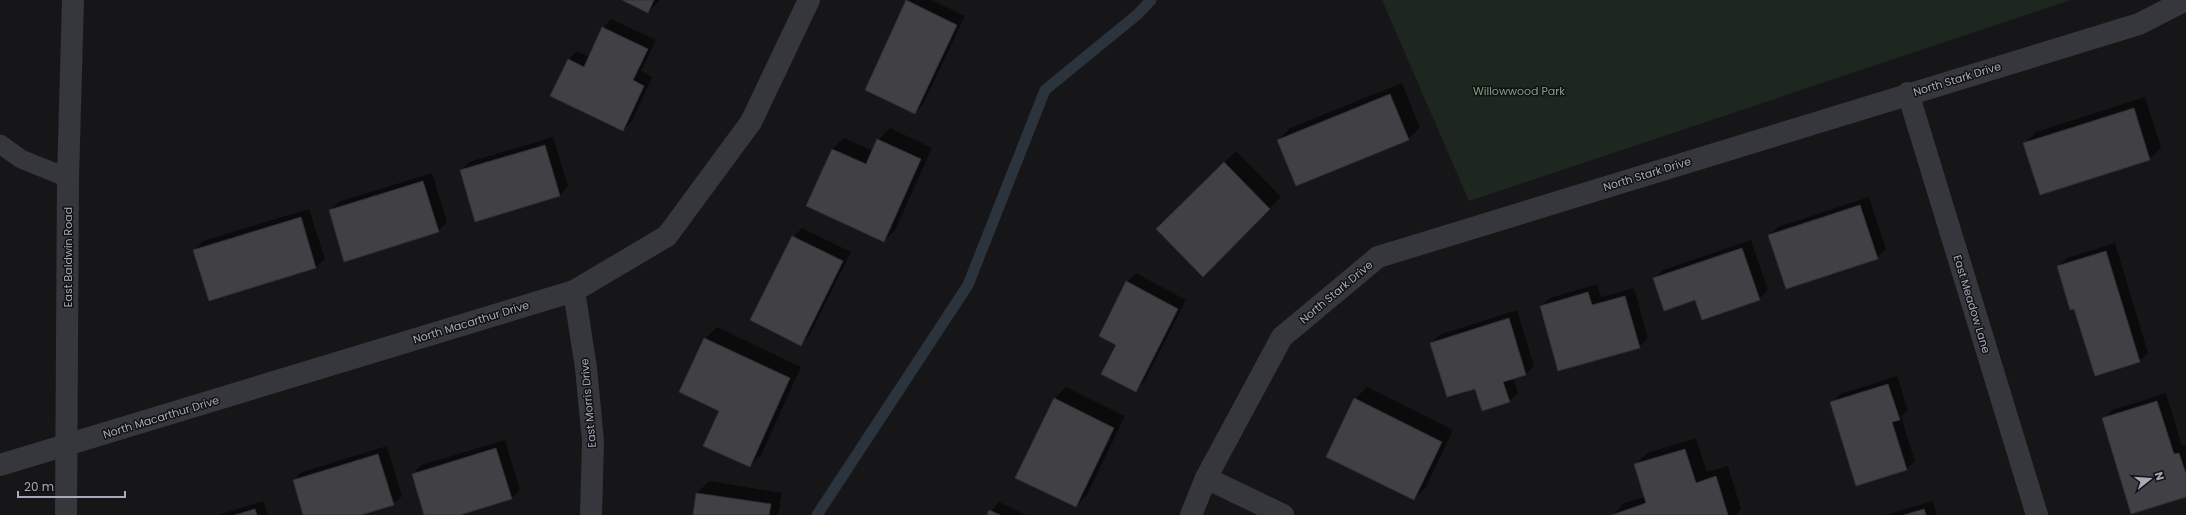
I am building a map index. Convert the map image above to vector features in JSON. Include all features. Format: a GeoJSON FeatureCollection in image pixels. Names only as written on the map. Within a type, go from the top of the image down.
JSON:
{"type":"FeatureCollection","features":[{"type":"Feature","properties":{"kind":"street","name":"East Baldwin Road"},"geometry":{"type":"LineString","coordinates":[[66,515],[68,178],[73,0]]}},
{"type":"Feature","properties":{"kind":"street","name":"North Macarthur Drive"},"geometry":{"type":"LineString","coordinates":[[0,465],[574,291],[667,236],[751,122],[809,0]]}},
{"type":"Feature","properties":{"kind":"street","name":"North Stark Drive"},"geometry":{"type":"LineString","coordinates":[[1190,515],[1206,478],[1282,338],[1378,257],[1908,93],[2138,24],[2186,0]]}},
{"type":"Feature","properties":{"kind":"street","name":"East Meadow Lane"},"geometry":{"type":"LineString","coordinates":[[1908,93],[2037,515]]}},
{"type":"Feature","properties":{"kind":"street","name":"East Morris Drive"},"geometry":{"type":"LineString","coordinates":[[574,291],[586,368],[593,441],[591,515]]}},
{"type":"Feature","properties":{"kind":"street"},"geometry":{"type":"LineString","coordinates":[[1206,478],[1284,515]]}},
{"type":"Feature","properties":{"kind":"lane"},"geometry":{"type":"LineString","coordinates":[[0,144],[22,159],[68,178]]}},
{"type":"Feature","properties":{"kind":"green space","name":"Willowwood Park"},"geometry":{"type":"Polygon","coordinates":[[[1382,0],[2071,0],[1469,201],[1382,0]]]}},
{"type":"Feature","properties":{"kind":"building"},"geometry":{"type":"Polygon","coordinates":[[[622,0],[654,0],[648,13],[622,0]]]}},
{"type":"Feature","properties":{"kind":"building"},"geometry":{"type":"Polygon","coordinates":[[[906,0],[957,25],[915,114],[865,90],[906,0]]]}},
{"type":"Feature","properties":{"kind":"building"},"geometry":{"type":"Polygon","coordinates":[[[602,27],[648,49],[633,80],[644,86],[623,131],[550,96],[568,59],[584,67],[602,27]]]}},
{"type":"Feature","properties":{"kind":"building"},"geometry":{"type":"Polygon","coordinates":[[[1390,94],[1409,140],[1296,186],[1277,140],[1390,94]]]}},
{"type":"Feature","properties":{"kind":"building"},"geometry":{"type":"Polygon","coordinates":[[[2134,108],[2150,160],[2040,195],[2023,143],[2134,108]]]}},
{"type":"Feature","properties":{"kind":"building"},"geometry":{"type":"Polygon","coordinates":[[[877,139],[921,159],[884,242],[806,206],[832,149],[866,164],[877,139]]]}},
{"type":"Feature","properties":{"kind":"building"},"geometry":{"type":"Polygon","coordinates":[[[545,145],[560,196],[475,222],[460,170],[545,145]]]}},
{"type":"Feature","properties":{"kind":"building"},"geometry":{"type":"Polygon","coordinates":[[[1224,162],[1270,209],[1203,277],[1156,229],[1224,162]]]}},
{"type":"Feature","properties":{"kind":"building"},"geometry":{"type":"Polygon","coordinates":[[[423,181],[439,232],[344,262],[329,210],[423,181]]]}},
{"type":"Feature","properties":{"kind":"building"},"geometry":{"type":"Polygon","coordinates":[[[1860,205],[1878,259],[1786,289],[1768,235],[1860,205]]]}},
{"type":"Feature","properties":{"kind":"building"},"geometry":{"type":"Polygon","coordinates":[[[301,217],[316,268],[209,301],[193,250],[301,217]]]}},
{"type":"Feature","properties":{"kind":"building"},"geometry":{"type":"Polygon","coordinates":[[[792,236],[843,261],[801,346],[750,320],[792,236]]]}},
{"type":"Feature","properties":{"kind":"building"},"geometry":{"type":"Polygon","coordinates":[[[1742,248],[1760,300],[1702,320],[1695,300],[1664,311],[1653,278],[1742,248]]]}},
{"type":"Feature","properties":{"kind":"building"},"geometry":{"type":"Polygon","coordinates":[[[2106,251],[2140,362],[2095,376],[2074,309],[2070,310],[2057,266],[2106,251]]]}},
{"type":"Feature","properties":{"kind":"building"},"geometry":{"type":"Polygon","coordinates":[[[1126,281],[1178,309],[1136,392],[1101,374],[1116,345],[1099,336],[1126,281]]]}},
{"type":"Feature","properties":{"kind":"building"},"geometry":{"type":"Polygon","coordinates":[[[1588,292],[1592,305],[1625,296],[1640,348],[1558,371],[1540,306],[1588,292]]]}},
{"type":"Feature","properties":{"kind":"building"},"geometry":{"type":"Polygon","coordinates":[[[1509,318],[1526,375],[1503,382],[1510,402],[1482,411],[1475,389],[1447,397],[1430,343],[1509,318]]]}},
{"type":"Feature","properties":{"kind":"building"},"geometry":{"type":"Polygon","coordinates":[[[704,338],[790,378],[750,467],[703,446],[719,411],[679,392],[704,338]]]}},
{"type":"Feature","properties":{"kind":"building"},"geometry":{"type":"Polygon","coordinates":[[[1888,384],[1900,420],[1892,422],[1907,470],[1856,486],[1830,402],[1888,384]]]}},
{"type":"Feature","properties":{"kind":"building"},"geometry":{"type":"Polygon","coordinates":[[[1054,398],[1114,428],[1076,507],[1015,478],[1054,398]]]}},
{"type":"Feature","properties":{"kind":"building"},"geometry":{"type":"Polygon","coordinates":[[[1354,398],[1442,442],[1414,500],[1326,457],[1354,398]]]}},
{"type":"Feature","properties":{"kind":"building"},"geometry":{"type":"Polygon","coordinates":[[[2157,401],[2174,454],[2179,453],[2186,474],[2186,497],[2131,514],[2102,418],[2157,401]]]}},
{"type":"Feature","properties":{"kind":"building"},"geometry":{"type":"Polygon","coordinates":[[[496,448],[512,499],[460,515],[424,515],[412,474],[496,448]]]}},
{"type":"Feature","properties":{"kind":"building"},"geometry":{"type":"Polygon","coordinates":[[[1685,449],[1696,483],[1716,476],[1728,515],[1612,515],[1646,503],[1634,464],[1685,449]]]}},
{"type":"Feature","properties":{"kind":"building"},"geometry":{"type":"Polygon","coordinates":[[[378,454],[394,505],[361,515],[303,515],[293,480],[378,454]]]}},
{"type":"Feature","properties":{"kind":"building"},"geometry":{"type":"Polygon","coordinates":[[[696,493],[771,504],[769,515],[693,515],[696,493]]]}},
{"type":"Feature","properties":{"kind":"building"},"geometry":{"type":"Polygon","coordinates":[[[255,509],[257,515],[235,515],[255,509]]]}},
{"type":"Feature","properties":{"kind":"building"},"geometry":{"type":"Polygon","coordinates":[[[1924,509],[1926,515],[1904,515],[1924,509]]]}},
{"type":"Feature","properties":{"kind":"building"},"geometry":{"type":"Polygon","coordinates":[[[989,510],[1000,515],[987,515],[989,510]]]}},
{"type":"Feature","properties":{"kind":"waterway"},"geometry":{"type":"LineString","coordinates":[[817,515],[968,285],[1045,90],[1138,14],[1151,0]]}}]}
